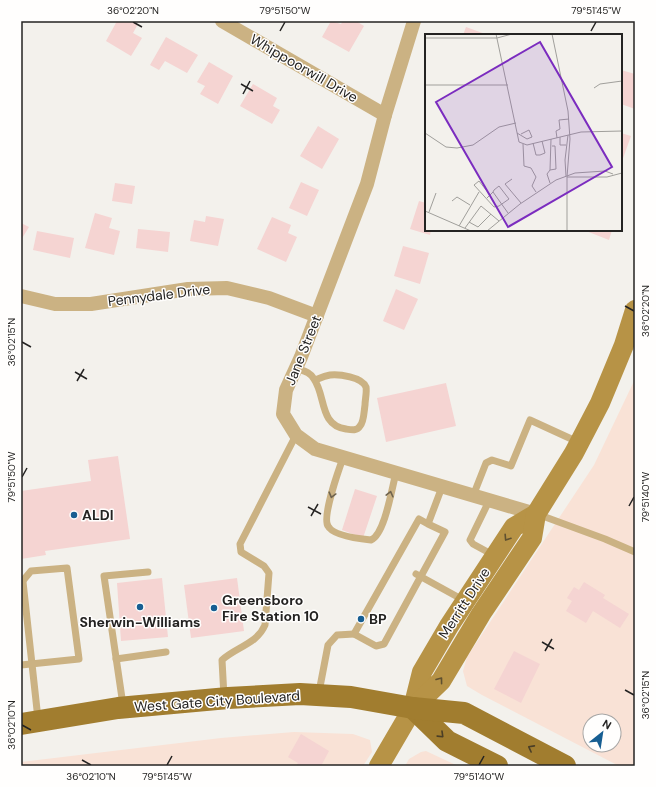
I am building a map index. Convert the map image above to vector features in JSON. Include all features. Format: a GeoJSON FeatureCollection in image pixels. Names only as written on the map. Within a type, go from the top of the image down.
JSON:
{"type":"FeatureCollection","features":[{"type":"Feature","properties":{"kind":"main road","name":"Merritt Drive"},"geometry":{"type":"LineString","coordinates":[[379,766],[413,708],[441,681],[481,614],[532,538],[536,514],[579,443],[600,403],[624,345],[635,310]]}},
{"type":"Feature","properties":{"kind":"main road","name":"Merritt Drive"},"geometry":{"type":"LineString","coordinates":[[413,708],[422,672],[465,601],[514,527],[536,514]]}},
{"type":"Feature","properties":{"kind":"main road","name":"West Gate City Boulevard"},"geometry":{"type":"LineString","coordinates":[[29,723],[124,708],[224,698],[299,694],[351,697],[413,708],[464,713],[566,766]]}},
{"type":"Feature","properties":{"kind":"main road"},"geometry":{"type":"LineString","coordinates":[[413,708],[447,741],[497,766]]}},
{"type":"Feature","properties":{"kind":"street","name":"Whippoorwill Drive"},"geometry":{"type":"LineString","coordinates":[[222,21],[385,115]]}},
{"type":"Feature","properties":{"kind":"street","name":"Jane Street"},"geometry":{"type":"LineString","coordinates":[[414,21],[385,115],[367,184],[317,316],[286,390],[283,414],[296,435],[315,450],[536,514]]}},
{"type":"Feature","properties":{"kind":"street","name":"Pennydale Drive"},"geometry":{"type":"LineString","coordinates":[[21,296],[55,304],[91,304],[188,290],[227,288],[269,298],[317,316]]}},
{"type":"Feature","properties":{"kind":"lane"},"geometry":{"type":"LineString","coordinates":[[296,368],[310,373],[315,380],[322,404],[329,420],[343,429],[354,430],[362,425],[366,388],[364,384],[359,380],[332,375],[315,380]]}},
{"type":"Feature","properties":{"kind":"lane"},"geometry":{"type":"LineString","coordinates":[[473,496],[486,463],[492,460],[511,466],[530,420],[579,443]]}},
{"type":"Feature","properties":{"kind":"lane"},"geometry":{"type":"LineString","coordinates":[[224,698],[222,660],[228,654],[242,648],[262,632],[265,625],[269,573],[264,566],[241,552],[240,544],[296,435]]}},
{"type":"Feature","properties":{"kind":"lane"},"geometry":{"type":"LineString","coordinates":[[343,458],[330,498],[327,526],[332,530],[347,536],[371,540],[376,536],[381,527],[396,473]]}},
{"type":"Feature","properties":{"kind":"lane"},"geometry":{"type":"LineString","coordinates":[[428,524],[442,487]]}},
{"type":"Feature","properties":{"kind":"lane"},"geometry":{"type":"LineString","coordinates":[[489,501],[470,540],[473,544],[495,556]]}},
{"type":"Feature","properties":{"kind":"lane"},"geometry":{"type":"LineString","coordinates":[[536,514],[605,539],[635,552]]}},
{"type":"Feature","properties":{"kind":"lane"},"geometry":{"type":"LineString","coordinates":[[319,695],[328,645],[337,635],[354,634],[376,646],[384,644],[390,627],[429,556],[445,532],[419,519],[409,545],[388,583],[369,615],[354,634]]}},
{"type":"Feature","properties":{"kind":"lane"},"geometry":{"type":"LineString","coordinates":[[21,665],[32,664],[79,659],[67,568],[31,571],[22,582],[32,664],[29,723]]}},
{"type":"Feature","properties":{"kind":"lane"},"geometry":{"type":"LineString","coordinates":[[124,708],[104,576],[148,572]]}},
{"type":"Feature","properties":{"kind":"lane"},"geometry":{"type":"LineString","coordinates":[[419,575],[465,601]]}},
{"type":"Feature","properties":{"kind":"lane"},"geometry":{"type":"LineString","coordinates":[[116,659],[166,652]]}},
{"type":"Feature","properties":{"kind":"shaded area"},"geometry":{"type":"Polygon","coordinates":[[[635,379],[635,766],[619,766],[594,753],[622,753],[622,713],[582,713],[582,747],[467,686],[463,671],[467,657],[594,465],[635,379]]]}},
{"type":"Feature","properties":{"kind":"shaded area"},"geometry":{"type":"Polygon","coordinates":[[[294,732],[353,734],[370,740],[372,752],[363,766],[21,766],[21,762],[221,738],[294,732]]]}},
{"type":"Feature","properties":{"kind":"shaded area"},"geometry":{"type":"Polygon","coordinates":[[[426,751],[458,766],[405,766],[409,759],[421,752],[426,751]]]}},
{"type":"Feature","properties":{"kind":"building"},"geometry":{"type":"Polygon","coordinates":[[[117,21],[132,21],[138,24],[133,33],[142,38],[131,56],[106,41],[117,21]]]}},
{"type":"Feature","properties":{"kind":"building"},"geometry":{"type":"Polygon","coordinates":[[[331,21],[341,24],[343,21],[356,21],[364,26],[349,52],[322,37],[331,21]]]}},
{"type":"Feature","properties":{"kind":"building"},"geometry":{"type":"Polygon","coordinates":[[[466,27],[485,34],[463,34],[466,27]]]}},
{"type":"Feature","properties":{"kind":"building"},"geometry":{"type":"Polygon","coordinates":[[[166,37],[198,55],[187,73],[165,61],[159,70],[150,65],[166,37]]]}},
{"type":"Feature","properties":{"kind":"building"},"geometry":{"type":"Polygon","coordinates":[[[209,62],[233,76],[218,104],[200,94],[205,86],[197,82],[209,62]]]}},
{"type":"Feature","properties":{"kind":"building"},"geometry":{"type":"Polygon","coordinates":[[[622,70],[635,74],[635,109],[622,104],[622,70]]]}},
{"type":"Feature","properties":{"kind":"building"},"geometry":{"type":"Polygon","coordinates":[[[253,84],[277,98],[273,106],[280,110],[272,124],[240,106],[253,84]]]}},
{"type":"Feature","properties":{"kind":"building"},"geometry":{"type":"Polygon","coordinates":[[[318,126],[339,139],[322,169],[300,156],[318,126]]]}},
{"type":"Feature","properties":{"kind":"building"},"geometry":{"type":"Polygon","coordinates":[[[622,133],[631,136],[622,161],[622,133]]]}},
{"type":"Feature","properties":{"kind":"building"},"geometry":{"type":"Polygon","coordinates":[[[301,182],[319,190],[307,216],[289,208],[301,182]]]}},
{"type":"Feature","properties":{"kind":"building"},"geometry":{"type":"Polygon","coordinates":[[[115,183],[135,186],[132,204],[112,201],[115,183]]]}},
{"type":"Feature","properties":{"kind":"building"},"geometry":{"type":"Polygon","coordinates":[[[419,201],[425,203],[425,231],[431,231],[430,235],[410,229],[419,201]]]}},
{"type":"Feature","properties":{"kind":"building"},"geometry":{"type":"Polygon","coordinates":[[[95,213],[112,218],[109,228],[120,231],[114,255],[85,248],[95,213]]]}},
{"type":"Feature","properties":{"kind":"building"},"geometry":{"type":"Polygon","coordinates":[[[206,216],[224,219],[218,246],[190,241],[194,220],[205,222],[206,216]]]}},
{"type":"Feature","properties":{"kind":"building"},"geometry":{"type":"Polygon","coordinates":[[[272,217],[291,225],[288,233],[297,237],[286,262],[257,249],[272,217]]]}},
{"type":"Feature","properties":{"kind":"building"},"geometry":{"type":"Polygon","coordinates":[[[21,223],[29,227],[21,240],[21,223]]]}},
{"type":"Feature","properties":{"kind":"building"},"geometry":{"type":"Polygon","coordinates":[[[138,229],[170,232],[168,252],[136,248],[138,229]]]}},
{"type":"Feature","properties":{"kind":"building"},"geometry":{"type":"Polygon","coordinates":[[[37,231],[74,238],[70,258],[33,250],[37,231]]]}},
{"type":"Feature","properties":{"kind":"building"},"geometry":{"type":"Polygon","coordinates":[[[586,231],[612,231],[609,240],[586,231]]]}},
{"type":"Feature","properties":{"kind":"building"},"geometry":{"type":"Polygon","coordinates":[[[403,246],[429,253],[420,284],[394,276],[403,246]]]}},
{"type":"Feature","properties":{"kind":"building"},"geometry":{"type":"Polygon","coordinates":[[[396,289],[418,299],[404,330],[383,321],[396,289]]]}},
{"type":"Feature","properties":{"kind":"building"},"geometry":{"type":"Polygon","coordinates":[[[446,383],[456,426],[386,442],[377,398],[446,383]]]}},
{"type":"Feature","properties":{"kind":"building","name":"ALDI"},"geometry":{"type":"Polygon","coordinates":[[[118,456],[130,539],[45,551],[46,555],[21,559],[21,491],[91,481],[88,460],[118,456]]]}},
{"type":"Feature","properties":{"kind":"building"},"geometry":{"type":"Polygon","coordinates":[[[355,489],[377,496],[363,538],[342,530],[355,489]]]}},
{"type":"Feature","properties":{"kind":"building"},"geometry":{"type":"Polygon","coordinates":[[[162,578],[168,637],[121,641],[117,583],[162,578]]]}},
{"type":"Feature","properties":{"kind":"building","name":"Greensboro Fire Station 10"},"geometry":{"type":"Polygon","coordinates":[[[237,578],[244,631],[191,638],[184,585],[237,578]]]}},
{"type":"Feature","properties":{"kind":"building"},"geometry":{"type":"Polygon","coordinates":[[[584,582],[605,595],[603,598],[629,614],[620,628],[593,611],[586,623],[566,611],[572,601],[567,598],[574,587],[579,590],[584,582]]]}},
{"type":"Feature","properties":{"kind":"building"},"geometry":{"type":"Polygon","coordinates":[[[514,651],[540,664],[521,703],[494,689],[514,651]]]}},
{"type":"Feature","properties":{"kind":"building"},"geometry":{"type":"Polygon","coordinates":[[[301,734],[329,751],[321,766],[296,766],[298,763],[288,757],[301,734]]]}},
{"type":"Feature","properties":{"kind":"place","name":"ALDI"},"geometry":{"type":"Point","coordinates":[74,515]}},
{"type":"Feature","properties":{"kind":"place","name":"Sherwin-Williams"},"geometry":{"type":"Point","coordinates":[140,607]}},
{"type":"Feature","properties":{"kind":"place","name":"Greensboro Fire Station 10"},"geometry":{"type":"Point","coordinates":[214,608]}},
{"type":"Feature","properties":{"kind":"place","name":"BP"},"geometry":{"type":"Point","coordinates":[361,619]}}]}
